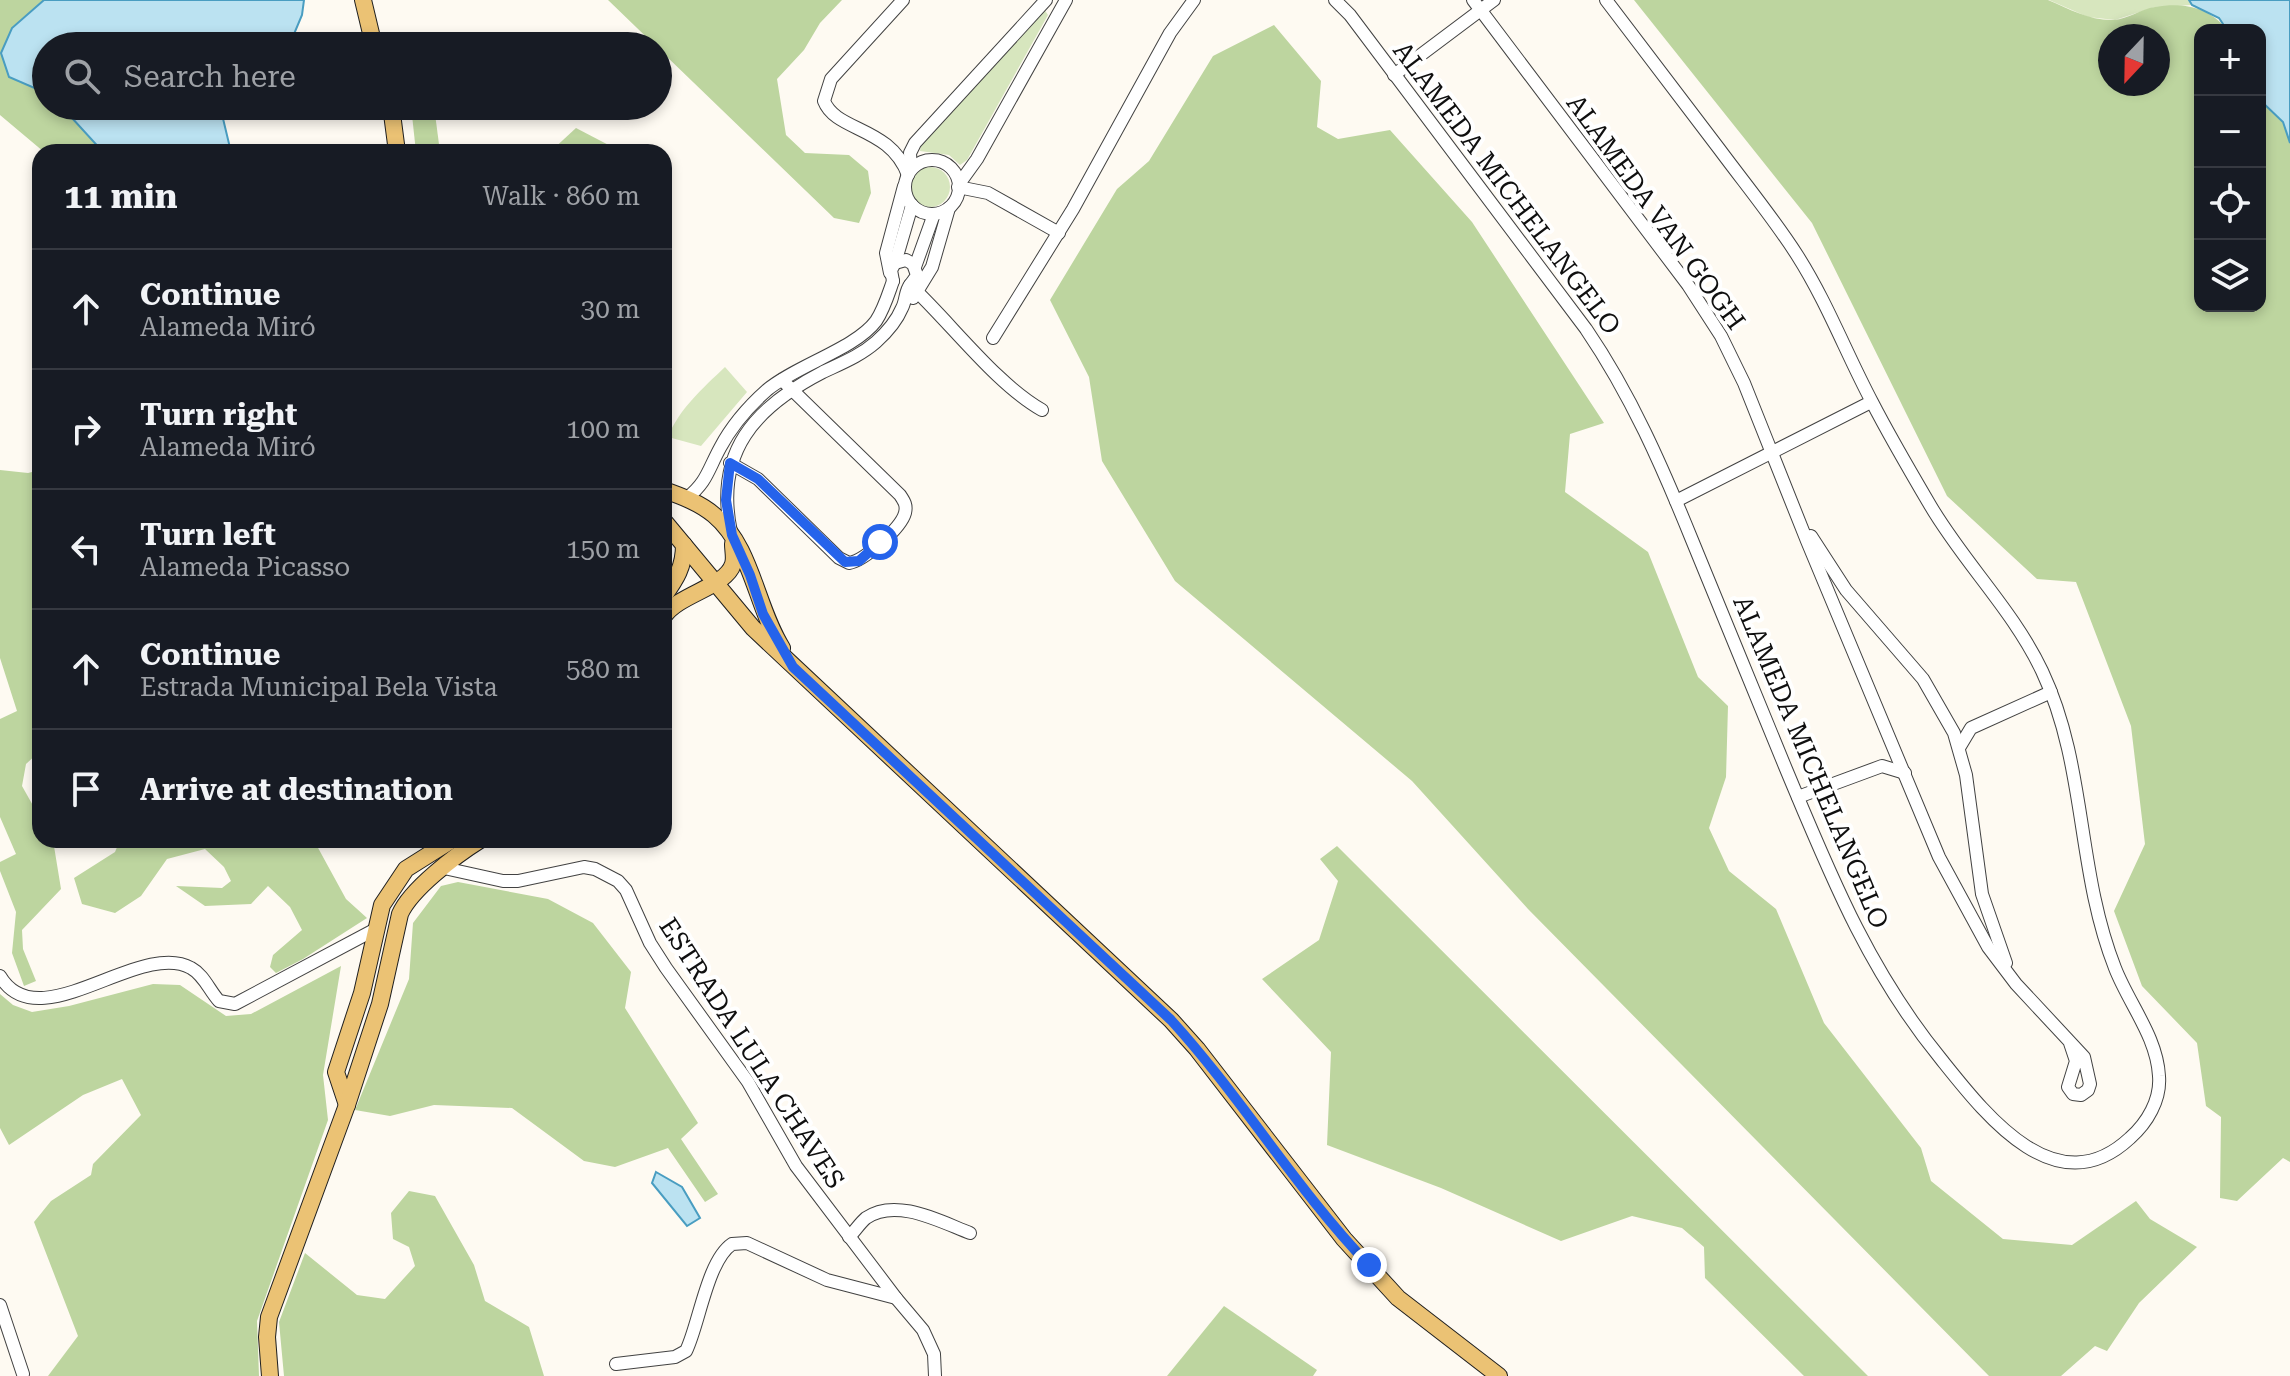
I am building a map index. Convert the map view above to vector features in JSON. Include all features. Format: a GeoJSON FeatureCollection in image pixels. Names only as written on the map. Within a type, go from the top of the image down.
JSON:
{"type":"FeatureCollection","features":[{"type":"Feature","properties":{"kind":"main road"},"geometry":{"type":"LineString","coordinates":[[363,0],[371,32]]}},
{"type":"Feature","properties":{"kind":"main road"},"geometry":{"type":"LineString","coordinates":[[373,0],[379,32]]}},
{"type":"Feature","properties":{"kind":"main road"},"geometry":{"type":"LineString","coordinates":[[384,120],[387,144]]}},
{"type":"Feature","properties":{"kind":"main road"},"geometry":{"type":"LineString","coordinates":[[393,120],[396,144]]}},
{"type":"Feature","properties":{"kind":"main road"},"geometry":{"type":"LineString","coordinates":[[672,493],[713,514],[732,535],[763,614],[793,667]]}},
{"type":"Feature","properties":{"kind":"main road"},"geometry":{"type":"LineString","coordinates":[[672,511],[687,498]]}},
{"type":"Feature","properties":{"kind":"main road"},"geometry":{"type":"LineString","coordinates":[[672,530],[740,615],[1171,1020],[1197,1049],[1344,1239],[1398,1298],[1499,1376]]}},
{"type":"Feature","properties":{"kind":"main road"},"geometry":{"type":"LineString","coordinates":[[672,608],[679,601],[714,583],[733,566],[732,535]]}},
{"type":"Feature","properties":{"kind":"main road"},"geometry":{"type":"LineString","coordinates":[[672,585],[681,572],[684,545]]}},
{"type":"Feature","properties":{"kind":"main road"},"geometry":{"type":"LineString","coordinates":[[347,1105],[336,1072],[370,963],[382,905],[406,869],[452,848]]}},
{"type":"Feature","properties":{"kind":"main road"},"geometry":{"type":"LineString","coordinates":[[382,905],[387,913],[403,908],[444,868],[456,848]]}},
{"type":"Feature","properties":{"kind":"main road"},"geometry":{"type":"LineString","coordinates":[[270,1376],[267,1347],[269,1317],[347,1105],[380,1004],[406,896],[402,890],[391,890]]}},
{"type":"Feature","properties":{"kind":"main road"},"geometry":{"type":"LineString","coordinates":[[350,1028],[350,1042],[356,1048],[366,1047]]}},
{"type":"Feature","properties":{"kind":"street"},"geometry":{"type":"LineString","coordinates":[[903,0],[831,79],[824,101],[831,112],[887,143],[900,157],[908,176]]}},
{"type":"Feature","properties":{"kind":"street"},"geometry":{"type":"LineString","coordinates":[[958,186],[977,159],[1066,0]]}},
{"type":"Feature","properties":{"kind":"street"},"geometry":{"type":"LineString","coordinates":[[993,338],[1059,233],[1170,33],[1194,0]]}},
{"type":"Feature","properties":{"kind":"street","name":"ALAMEDA MICHELANGELO"},"geometry":{"type":"LineString","coordinates":[[1335,0],[1350,15],[1606,358],[1633,404],[1833,883],[1863,941],[1911,1020],[2006,1132],[2034,1153],[2069,1162],[2100,1157],[2127,1141],[2146,1120],[2154,1105],[2159,1074],[2151,1041],[2119,979],[2098,919],[2081,835],[2072,761],[2051,692],[2031,649],[2003,605],[1940,521],[1871,402],[1828,309],[1795,253],[1606,0]]}},
{"type":"Feature","properties":{"kind":"street"},"geometry":{"type":"LineString","coordinates":[[1394,75],[1476,5],[1494,0]]}},
{"type":"Feature","properties":{"kind":"street"},"geometry":{"type":"LineString","coordinates":[[949,208],[934,214],[926,213],[907,199],[910,153],[915,143],[1044,2],[1053,7],[1057,15]]}},
{"type":"Feature","properties":{"kind":"street","name":"ALAMEDA VAN GOGH"},"geometry":{"type":"LineString","coordinates":[[1476,5],[1705,310],[1734,362],[1933,842],[1988,947],[2016,984],[2070,1043]]}},
{"type":"Feature","properties":{"kind":"street"},"geometry":{"type":"LineString","coordinates":[[912,287],[932,267],[949,208],[957,197],[958,186],[950,168],[936,160],[919,163],[908,176],[886,253],[892,280],[912,287],[1021,397],[1042,410]]}},
{"type":"Feature","properties":{"kind":"street"},"geometry":{"type":"LineString","coordinates":[[958,186],[988,193],[1059,233]]}},
{"type":"Feature","properties":{"kind":"street"},"geometry":{"type":"LineString","coordinates":[[687,498],[707,478],[718,451],[737,422],[767,390],[870,328],[882,311],[892,280],[891,270],[912,205]]}},
{"type":"Feature","properties":{"kind":"street"},"geometry":{"type":"LineString","coordinates":[[732,535],[726,500],[730,463],[743,437],[754,423],[795,390],[869,348],[879,339],[902,309],[916,279],[915,267],[934,214]]}},
{"type":"Feature","properties":{"kind":"street"},"geometry":{"type":"LineString","coordinates":[[895,263],[906,260],[915,267]]}},
{"type":"Feature","properties":{"kind":"street"},"geometry":{"type":"LineString","coordinates":[[730,463],[758,479],[845,562],[853,563],[867,556],[903,518],[906,507],[900,495],[782,380]]}},
{"type":"Feature","properties":{"kind":"street"},"geometry":{"type":"LineString","coordinates":[[1676,501],[1871,402]]}},
{"type":"Feature","properties":{"kind":"street","name":"ALAMEDA VAN GOGH"},"geometry":{"type":"LineString","coordinates":[[1795,509],[1846,590],[1923,679],[1948,722],[1966,775],[1984,903],[2016,984]]}},
{"type":"Feature","properties":{"kind":"street"},"geometry":{"type":"LineString","coordinates":[[1833,599],[1846,590]]}},
{"type":"Feature","properties":{"kind":"street"},"geometry":{"type":"LineString","coordinates":[[1959,748],[1971,728],[2051,692]]}},
{"type":"Feature","properties":{"kind":"street"},"geometry":{"type":"LineString","coordinates":[[1948,722],[1971,728]]}},
{"type":"Feature","properties":{"kind":"street"},"geometry":{"type":"LineString","coordinates":[[1882,766],[1892,745]]}},
{"type":"Feature","properties":{"kind":"street"},"geometry":{"type":"LineString","coordinates":[[1798,797],[1882,766],[1905,773]]}},
{"type":"Feature","properties":{"kind":"street"},"geometry":{"type":"LineString","coordinates":[[459,848],[467,871]]}},
{"type":"Feature","properties":{"kind":"street","name":"ESTRADA LULA CHAVES"},"geometry":{"type":"LineString","coordinates":[[444,868],[491,879],[518,881],[584,867],[618,881],[626,890],[650,943],[748,1082],[796,1166],[928,1337],[934,1354],[935,1376]]}},
{"type":"Feature","properties":{"kind":"street"},"geometry":{"type":"LineString","coordinates":[[1967,910],[1977,909],[1984,903]]}},
{"type":"Feature","properties":{"kind":"street"},"geometry":{"type":"LineString","coordinates":[[0,976],[15,992],[35,998],[93,985],[148,965],[168,962],[192,968],[205,980],[219,1001],[235,1004],[376,929]]}},
{"type":"Feature","properties":{"kind":"street"},"geometry":{"type":"LineString","coordinates":[[849,1237],[868,1217],[893,1209],[970,1233]]}},
{"type":"Feature","properties":{"kind":"street"},"geometry":{"type":"LineString","coordinates":[[616,1364],[675,1357],[686,1351],[717,1265],[732,1244],[747,1243],[827,1280],[896,1298]]}},
{"type":"Feature","properties":{"kind":"street"},"geometry":{"type":"LineString","coordinates":[[0,1305],[23,1374]]}},
{"type":"Feature","properties":{"kind":"green space"},"geometry":{"type":"Polygon","coordinates":[[[0,0],[44,0],[12,28],[1,53],[9,76],[32,87],[32,120],[74,120],[96,144],[34,144],[0,115],[0,0]]]}},
{"type":"Feature","properties":{"kind":"green space"},"geometry":{"type":"Polygon","coordinates":[[[608,0],[842,0],[820,23],[804,50],[777,79],[786,135],[805,153],[849,155],[868,171],[871,193],[859,223],[834,218],[672,62],[672,32],[641,32],[608,0]]]}},
{"type":"Feature","properties":{"kind":"green space"},"geometry":{"type":"Polygon","coordinates":[[[1634,0],[2048,0],[2072,11],[2105,20],[2165,6],[2186,6],[2213,16],[2222,24],[2194,24],[2194,312],[2266,312],[2266,106],[2283,122],[2290,143],[2290,1162],[2283,1158],[2237,1201],[2220,1198],[2221,1117],[2206,1106],[2197,1043],[2142,986],[2114,911],[2145,844],[2131,726],[2076,582],[2037,579],[1947,496],[1812,223],[1634,0]]]}},
{"type":"Feature","properties":{"kind":"green space"},"geometry":{"type":"Polygon","coordinates":[[[2049,0],[2189,0],[2192,5],[2155,7],[2115,20],[2088,17],[2049,0]]]}},
{"type":"Feature","properties":{"kind":"green space"},"geometry":{"type":"Polygon","coordinates":[[[1044,9],[1048,15],[967,160],[960,165],[949,155],[920,151],[921,145],[1044,9]]]}},
{"type":"Feature","properties":{"kind":"green space"},"geometry":{"type":"Polygon","coordinates":[[[1274,25],[1321,81],[1317,127],[1338,139],[1390,130],[1472,222],[1604,423],[1570,434],[1565,492],[1648,552],[1698,677],[1728,706],[1726,777],[1709,828],[1729,871],[1776,909],[1824,1023],[1921,1148],[1931,1181],[2003,1239],[2072,1245],[2136,1201],[2150,1219],[2197,1247],[2139,1303],[2107,1351],[2095,1346],[2061,1376],[1989,1376],[1528,909],[1412,781],[1175,581],[1102,461],[1089,377],[1050,300],[1117,189],[1149,161],[1213,56],[1274,25]]]}},
{"type":"Feature","properties":{"kind":"green space"},"geometry":{"type":"Polygon","coordinates":[[[413,120],[436,120],[439,144],[415,144],[413,120]]]}},
{"type":"Feature","properties":{"kind":"green space"},"geometry":{"type":"Polygon","coordinates":[[[576,128],[607,144],[559,144],[576,128]]]}},
{"type":"Feature","properties":{"kind":"green space"},"geometry":{"type":"Polygon","coordinates":[[[930,167],[944,173],[950,187],[944,201],[930,207],[916,201],[910,187],[916,173],[930,167]]]}},
{"type":"Feature","properties":{"kind":"green space"},"geometry":{"type":"Polygon","coordinates":[[[725,367],[747,392],[701,446],[672,438],[673,427],[700,391],[725,367]]]}},
{"type":"Feature","properties":{"kind":"green space"},"geometry":{"type":"Polygon","coordinates":[[[0,470],[32,472],[32,758],[26,764],[22,786],[32,804],[32,848],[54,848],[61,889],[22,930],[23,949],[36,981],[24,986],[12,953],[16,912],[0,871],[0,862],[16,854],[0,817],[0,719],[17,711],[0,658],[0,470]]]}},
{"type":"Feature","properties":{"kind":"green space"},"geometry":{"type":"Polygon","coordinates":[[[1337,846],[1868,1376],[1804,1376],[1705,1278],[1704,1247],[1682,1228],[1632,1216],[1561,1241],[1441,1188],[1327,1145],[1331,1052],[1262,979],[1319,940],[1338,881],[1320,859],[1337,846]]]}},
{"type":"Feature","properties":{"kind":"green space"},"geometry":{"type":"Polygon","coordinates":[[[117,848],[318,848],[346,899],[367,918],[276,973],[270,967],[273,955],[302,930],[290,907],[268,886],[251,904],[205,906],[176,886],[222,888],[231,881],[224,867],[205,849],[167,859],[141,896],[115,913],[82,904],[74,878],[117,848]]]}},
{"type":"Feature","properties":{"kind":"green space"},"geometry":{"type":"Polygon","coordinates":[[[458,882],[548,899],[593,923],[631,972],[625,1008],[698,1123],[681,1139],[718,1194],[705,1202],[668,1148],[615,1167],[584,1161],[512,1108],[434,1105],[390,1116],[355,1110],[409,979],[413,923],[441,886],[458,882]]]}},
{"type":"Feature","properties":{"kind":"green space"},"geometry":{"type":"Polygon","coordinates":[[[341,966],[323,1075],[328,1120],[257,1321],[259,1376],[48,1376],[78,1336],[34,1222],[51,1201],[91,1175],[93,1164],[141,1115],[122,1079],[83,1095],[9,1145],[0,1128],[0,994],[13,1005],[32,1012],[69,1006],[153,984],[180,985],[226,1016],[251,1014],[341,966]]]}},
{"type":"Feature","properties":{"kind":"green space"},"geometry":{"type":"Polygon","coordinates":[[[409,1191],[435,1196],[474,1265],[485,1301],[529,1327],[544,1376],[284,1376],[279,1322],[305,1253],[357,1295],[385,1299],[415,1266],[409,1247],[393,1239],[391,1213],[409,1191]]]}},
{"type":"Feature","properties":{"kind":"green space"},"geometry":{"type":"Polygon","coordinates":[[[1224,1306],[1317,1370],[1313,1376],[1167,1376],[1224,1306]]]}},
{"type":"Feature","properties":{"kind":"water"},"geometry":{"type":"Polygon","coordinates":[[[44,0],[304,0],[295,32],[32,32],[32,87],[9,77],[1,53],[12,28],[44,0]]]}},
{"type":"Feature","properties":{"kind":"water"},"geometry":{"type":"Polygon","coordinates":[[[2189,0],[2290,0],[2290,143],[2283,122],[2266,106],[2266,24],[2223,24],[2219,18],[2192,5],[2189,0]]]}},
{"type":"Feature","properties":{"kind":"water"},"geometry":{"type":"Polygon","coordinates":[[[74,120],[223,120],[229,144],[96,144],[74,120]]]}},
{"type":"Feature","properties":{"kind":"water"},"geometry":{"type":"Polygon","coordinates":[[[656,1172],[682,1187],[700,1218],[687,1226],[652,1183],[656,1172]]]}},
{"type":"Feature","properties":{"kind":"route"},"geometry":{"type":"LineString","coordinates":[[880,542],[859,561],[845,562],[758,479],[730,463],[726,500],[732,535],[763,614],[793,667],[1171,1020],[1197,1049],[1326,1218],[1369,1265]]}}]}
